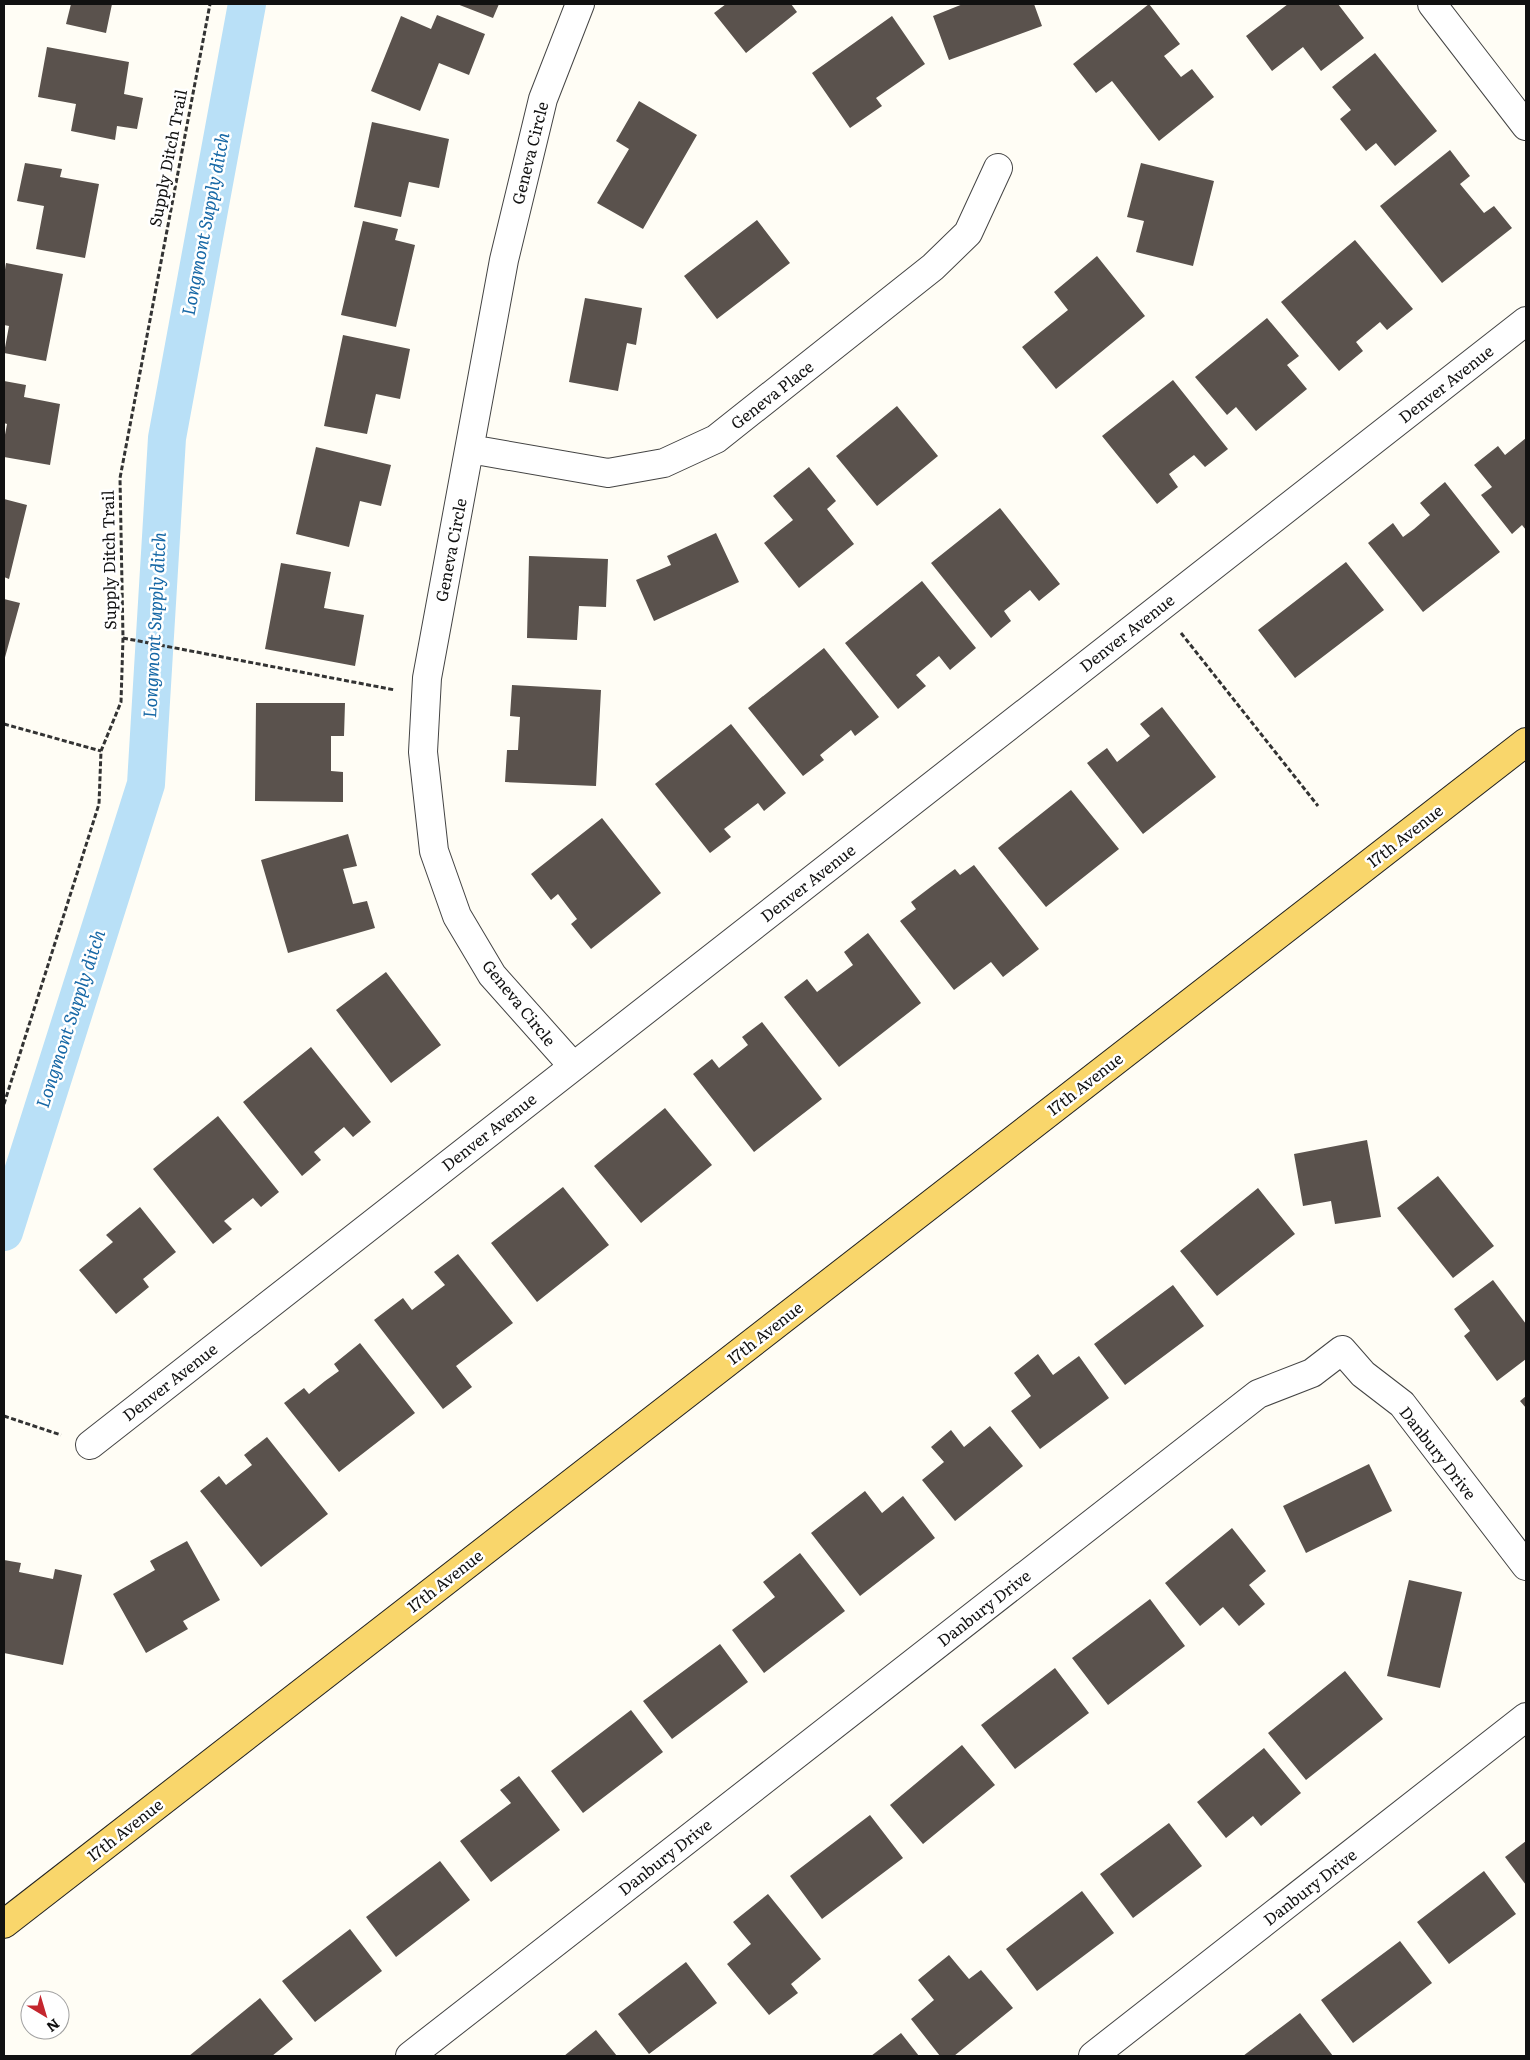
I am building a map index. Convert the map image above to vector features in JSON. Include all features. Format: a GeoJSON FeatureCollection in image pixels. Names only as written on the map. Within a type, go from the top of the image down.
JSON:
{"type":"FeatureCollection","features":[{"type":"Feature","properties":{"kind":"main road","name":"17th Avenue"},"geometry":{"type":"LineString","coordinates":[[4,1924],[1526,742]]}},
{"type":"Feature","properties":{"kind":"street","name":"Geneva Circle"},"geometry":{"type":"LineString","coordinates":[[573,1066],[492,975],[457,916],[434,851],[423,752],[427,678],[504,260],[543,98],[580,4]]}},
{"type":"Feature","properties":{"kind":"street"},"geometry":{"type":"LineString","coordinates":[[1432,4],[1526,126]]}},
{"type":"Feature","properties":{"kind":"street","name":"Geneva Place"},"geometry":{"type":"LineString","coordinates":[[470,449],[608,473],[664,463],[716,439],[933,266],[968,233],[998,168]]}},
{"type":"Feature","properties":{"kind":"street","name":"Denver Avenue"},"geometry":{"type":"LineString","coordinates":[[90,1444],[1526,321]]}},
{"type":"Feature","properties":{"kind":"street","name":"Danbury Drive"},"geometry":{"type":"LineString","coordinates":[[410,2056],[1258,1394],[1312,1373],[1342,1350],[1363,1374],[1402,1404],[1526,1566]]}},
{"type":"Feature","properties":{"kind":"street","name":"Danbury Drive"},"geometry":{"type":"LineString","coordinates":[[1093,2056],[1526,1717]]}},
{"type":"Feature","properties":{"kind":"path","name":"Supply Ditch Trail"},"geometry":{"type":"LineString","coordinates":[[4,1104],[99,804],[101,751],[121,702],[123,638],[120,478],[210,4]]}},
{"type":"Feature","properties":{"kind":"path"},"geometry":{"type":"LineString","coordinates":[[1160,608],[1318,806]]}},
{"type":"Feature","properties":{"kind":"path"},"geometry":{"type":"LineString","coordinates":[[123,638],[426,695]]}},
{"type":"Feature","properties":{"kind":"path"},"geometry":{"type":"LineString","coordinates":[[4,724],[101,751]]}},
{"type":"Feature","properties":{"kind":"path"},"geometry":{"type":"LineString","coordinates":[[4,1416],[90,1444]]}},
{"type":"Feature","properties":{"kind":"building"},"geometry":{"type":"Polygon","coordinates":[[[71,4],[112,4],[106,33],[66,24],[71,4]]]}},
{"type":"Feature","properties":{"kind":"building"},"geometry":{"type":"Polygon","coordinates":[[[457,4],[499,4],[493,18],[457,4]]]}},
{"type":"Feature","properties":{"kind":"building"},"geometry":{"type":"Polygon","coordinates":[[[726,4],[791,4],[797,12],[746,53],[714,13],[726,4]]]}},
{"type":"Feature","properties":{"kind":"building"},"geometry":{"type":"Polygon","coordinates":[[[963,4],[1034,4],[1042,26],[949,60],[933,16],[963,4]]]}},
{"type":"Feature","properties":{"kind":"building"},"geometry":{"type":"Polygon","coordinates":[[[1149,4],[1180,44],[1164,56],[1181,77],[1192,69],[1214,97],[1159,141],[1112,81],[1096,93],[1073,64],[1149,4]]]}},
{"type":"Feature","properties":{"kind":"building"},"geometry":{"type":"Polygon","coordinates":[[[1288,4],[1338,4],[1364,38],[1321,71],[1303,47],[1272,71],[1246,36],[1288,4]]]}},
{"type":"Feature","properties":{"kind":"building"},"geometry":{"type":"Polygon","coordinates":[[[437,15],[485,34],[469,75],[439,63],[420,111],[371,91],[401,16],[431,29],[437,15]]]}},
{"type":"Feature","properties":{"kind":"building"},"geometry":{"type":"Polygon","coordinates":[[[892,16],[925,64],[876,98],[882,106],[850,128],[812,73],[892,16]]]}},
{"type":"Feature","properties":{"kind":"building"},"geometry":{"type":"Polygon","coordinates":[[[47,47],[129,62],[124,94],[143,98],[137,129],[117,126],[115,140],[71,131],[76,104],[38,97],[47,47]]]}},
{"type":"Feature","properties":{"kind":"building"},"geometry":{"type":"Polygon","coordinates":[[[1375,53],[1437,131],[1395,166],[1376,143],[1366,151],[1340,119],[1351,110],[1332,87],[1375,53]]]}},
{"type":"Feature","properties":{"kind":"building"},"geometry":{"type":"Polygon","coordinates":[[[639,101],[697,135],[643,229],[597,203],[629,149],[616,141],[639,101]]]}},
{"type":"Feature","properties":{"kind":"building"},"geometry":{"type":"Polygon","coordinates":[[[372,122],[449,139],[439,188],[409,182],[401,217],[354,207],[372,122]]]}},
{"type":"Feature","properties":{"kind":"building"},"geometry":{"type":"Polygon","coordinates":[[[1450,150],[1470,176],[1460,184],[1484,213],[1494,206],[1512,228],[1442,283],[1380,206],[1450,150]]]}},
{"type":"Feature","properties":{"kind":"building"},"geometry":{"type":"Polygon","coordinates":[[[25,163],[62,169],[60,177],[99,184],[85,258],[36,249],[44,206],[17,201],[25,163]]]}},
{"type":"Feature","properties":{"kind":"building"},"geometry":{"type":"Polygon","coordinates":[[[1141,163],[1214,181],[1193,266],[1136,252],[1144,221],[1127,217],[1141,163]]]}},
{"type":"Feature","properties":{"kind":"building"},"geometry":{"type":"Polygon","coordinates":[[[757,220],[790,263],[717,319],[684,276],[757,220]]]}},
{"type":"Feature","properties":{"kind":"building"},"geometry":{"type":"Polygon","coordinates":[[[363,221],[398,229],[395,240],[415,245],[396,327],[341,315],[363,221]]]}},
{"type":"Feature","properties":{"kind":"building"},"geometry":{"type":"Polygon","coordinates":[[[1355,240],[1413,309],[1387,330],[1380,322],[1356,342],[1363,351],[1339,371],[1281,302],[1355,240]]]}},
{"type":"Feature","properties":{"kind":"building"},"geometry":{"type":"Polygon","coordinates":[[[1097,256],[1145,316],[1056,389],[1022,347],[1068,310],[1054,292],[1097,256]]]}},
{"type":"Feature","properties":{"kind":"building"},"geometry":{"type":"Polygon","coordinates":[[[6,263],[63,274],[46,361],[4,353],[9,326],[4,325],[4,276],[6,263]]]}},
{"type":"Feature","properties":{"kind":"building"},"geometry":{"type":"Polygon","coordinates":[[[585,298],[642,308],[636,345],[627,343],[618,391],[569,382],[585,298]]]}},
{"type":"Feature","properties":{"kind":"building"},"geometry":{"type":"Polygon","coordinates":[[[1267,318],[1299,356],[1287,365],[1307,389],[1256,431],[1236,407],[1227,415],[1195,377],[1267,318]]]}},
{"type":"Feature","properties":{"kind":"building"},"geometry":{"type":"Polygon","coordinates":[[[343,335],[410,349],[400,399],[376,394],[367,434],[324,426],[343,335]]]}},
{"type":"Feature","properties":{"kind":"building"},"geometry":{"type":"Polygon","coordinates":[[[1173,380],[1228,449],[1205,467],[1194,455],[1169,474],[1178,487],[1157,504],[1102,436],[1173,380]]]}},
{"type":"Feature","properties":{"kind":"building"},"geometry":{"type":"Polygon","coordinates":[[[4,381],[26,385],[24,397],[60,404],[50,465],[4,457],[4,440],[7,424],[4,423],[4,381]]]}},
{"type":"Feature","properties":{"kind":"building"},"geometry":{"type":"Polygon","coordinates":[[[897,406],[938,456],[877,506],[836,456],[897,406]]]}},
{"type":"Feature","properties":{"kind":"building"},"geometry":{"type":"Polygon","coordinates":[[[1526,438],[1526,530],[1522,525],[1512,534],[1481,495],[1492,487],[1474,465],[1498,446],[1505,455],[1526,438]]]}},
{"type":"Feature","properties":{"kind":"building"},"geometry":{"type":"Polygon","coordinates":[[[316,447],[391,465],[381,506],[360,501],[349,547],[296,534],[316,447]]]}},
{"type":"Feature","properties":{"kind":"building"},"geometry":{"type":"Polygon","coordinates":[[[809,467],[836,501],[827,509],[854,544],[799,588],[764,543],[793,520],[773,496],[809,467]]]}},
{"type":"Feature","properties":{"kind":"building"},"geometry":{"type":"Polygon","coordinates":[[[1445,482],[1500,552],[1423,612],[1368,543],[1393,523],[1403,537],[1414,529],[1430,515],[1420,503],[1445,482]]]}},
{"type":"Feature","properties":{"kind":"building"},"geometry":{"type":"Polygon","coordinates":[[[4,499],[27,505],[9,579],[4,577],[4,499]]]}},
{"type":"Feature","properties":{"kind":"building"},"geometry":{"type":"Polygon","coordinates":[[[1000,508],[1060,584],[1039,601],[1030,590],[1004,611],[1011,621],[991,638],[931,563],[1000,508]]]}},
{"type":"Feature","properties":{"kind":"building"},"geometry":{"type":"Polygon","coordinates":[[[716,533],[739,582],[654,621],[636,580],[671,565],[667,556],[716,533]]]}},
{"type":"Feature","properties":{"kind":"building"},"geometry":{"type":"Polygon","coordinates":[[[529,556],[608,559],[606,607],[579,606],[577,640],[527,638],[529,556]]]}},
{"type":"Feature","properties":{"kind":"building"},"geometry":{"type":"Polygon","coordinates":[[[1346,562],[1384,610],[1295,678],[1258,630],[1346,562]]]}},
{"type":"Feature","properties":{"kind":"building"},"geometry":{"type":"Polygon","coordinates":[[[281,563],[331,572],[324,608],[364,615],[355,666],[265,649],[281,563]]]}},
{"type":"Feature","properties":{"kind":"building"},"geometry":{"type":"Polygon","coordinates":[[[922,581],[976,648],[950,670],[939,656],[916,675],[926,686],[898,709],[845,643],[922,581]]]}},
{"type":"Feature","properties":{"kind":"building"},"geometry":{"type":"Polygon","coordinates":[[[4,599],[20,603],[4,661],[4,599]]]}},
{"type":"Feature","properties":{"kind":"building"},"geometry":{"type":"Polygon","coordinates":[[[824,648],[879,717],[855,736],[851,730],[820,755],[824,760],[803,776],[748,708],[824,648]]]}},
{"type":"Feature","properties":{"kind":"building"},"geometry":{"type":"Polygon","coordinates":[[[512,685],[601,690],[596,786],[505,782],[507,750],[518,750],[520,717],[510,716],[512,685]]]}},
{"type":"Feature","properties":{"kind":"building"},"geometry":{"type":"Polygon","coordinates":[[[256,703],[345,703],[344,736],[331,736],[331,771],[343,772],[343,802],[255,801],[256,703]]]}},
{"type":"Feature","properties":{"kind":"building"},"geometry":{"type":"Polygon","coordinates":[[[1162,707],[1216,777],[1143,834],[1087,763],[1107,748],[1117,762],[1150,736],[1140,724],[1162,707]]]}},
{"type":"Feature","properties":{"kind":"building"},"geometry":{"type":"Polygon","coordinates":[[[731,724],[786,793],[764,811],[758,803],[724,829],[731,837],[710,853],[655,784],[731,724]]]}},
{"type":"Feature","properties":{"kind":"building"},"geometry":{"type":"Polygon","coordinates":[[[1071,790],[1119,849],[1046,907],[998,848],[1071,790]]]}},
{"type":"Feature","properties":{"kind":"building"},"geometry":{"type":"Polygon","coordinates":[[[602,818],[661,893],[591,949],[571,924],[577,919],[558,894],[551,900],[531,874],[602,818]]]}},
{"type":"Feature","properties":{"kind":"building"},"geometry":{"type":"Polygon","coordinates":[[[348,834],[357,866],[343,869],[353,904],[367,901],[375,928],[288,953],[261,860],[348,834]]]}},
{"type":"Feature","properties":{"kind":"building"},"geometry":{"type":"Polygon","coordinates":[[[974,865],[1039,949],[1003,977],[991,962],[954,990],[900,921],[916,909],[911,902],[932,886],[955,869],[960,875],[974,865]]]}},
{"type":"Feature","properties":{"kind":"building"},"geometry":{"type":"Polygon","coordinates":[[[868,933],[921,1003],[839,1067],[784,997],[807,979],[817,992],[853,965],[844,952],[868,933]]]}},
{"type":"Feature","properties":{"kind":"building"},"geometry":{"type":"Polygon","coordinates":[[[386,972],[441,1045],[391,1083],[336,1010],[386,972]]]}},
{"type":"Feature","properties":{"kind":"building"},"geometry":{"type":"Polygon","coordinates":[[[762,1022],[822,1099],[754,1152],[693,1074],[712,1059],[719,1068],[748,1045],[742,1037],[762,1022]]]}},
{"type":"Feature","properties":{"kind":"building"},"geometry":{"type":"Polygon","coordinates":[[[311,1047],[371,1122],[353,1137],[344,1127],[314,1152],[321,1160],[302,1176],[243,1102],[311,1047]]]}},
{"type":"Feature","properties":{"kind":"building"},"geometry":{"type":"Polygon","coordinates":[[[665,1108],[712,1165],[641,1223],[594,1166],[665,1108]]]}},
{"type":"Feature","properties":{"kind":"building"},"geometry":{"type":"Polygon","coordinates":[[[218,1116],[279,1192],[261,1207],[253,1198],[224,1221],[232,1229],[213,1244],[153,1169],[218,1116]]]}},
{"type":"Feature","properties":{"kind":"building"},"geometry":{"type":"Polygon","coordinates":[[[1367,1140],[1381,1217],[1335,1224],[1331,1201],[1303,1206],[1294,1154],[1367,1140]]]}},
{"type":"Feature","properties":{"kind":"building"},"geometry":{"type":"Polygon","coordinates":[[[1438,1176],[1494,1246],[1453,1278],[1397,1208],[1438,1176]]]}},
{"type":"Feature","properties":{"kind":"building"},"geometry":{"type":"Polygon","coordinates":[[[563,1187],[609,1245],[537,1302],[491,1243],[563,1187]]]}},
{"type":"Feature","properties":{"kind":"building"},"geometry":{"type":"Polygon","coordinates":[[[1258,1188],[1295,1234],[1217,1296],[1180,1251],[1258,1188]]]}},
{"type":"Feature","properties":{"kind":"building"},"geometry":{"type":"Polygon","coordinates":[[[140,1207],[176,1252],[143,1279],[149,1287],[116,1314],[79,1270],[113,1242],[106,1235],[140,1207]]]}},
{"type":"Feature","properties":{"kind":"building"},"geometry":{"type":"Polygon","coordinates":[[[458,1254],[513,1323],[456,1366],[472,1387],[443,1409],[374,1320],[403,1298],[412,1310],[445,1285],[434,1272],[458,1254]]]}},
{"type":"Feature","properties":{"kind":"building"},"geometry":{"type":"Polygon","coordinates":[[[1493,1280],[1526,1324],[1526,1359],[1497,1381],[1464,1336],[1470,1331],[1454,1309],[1493,1280]]]}},
{"type":"Feature","properties":{"kind":"building"},"geometry":{"type":"Polygon","coordinates":[[[1173,1285],[1204,1326],[1125,1385],[1094,1344],[1173,1285]]]}},
{"type":"Feature","properties":{"kind":"building"},"geometry":{"type":"Polygon","coordinates":[[[360,1343],[415,1413],[339,1472],[284,1403],[304,1388],[309,1394],[339,1371],[334,1364],[360,1343]]]}},
{"type":"Feature","properties":{"kind":"building"},"geometry":{"type":"Polygon","coordinates":[[[1038,1354],[1053,1375],[1079,1356],[1109,1398],[1040,1449],[1011,1411],[1031,1396],[1014,1373],[1038,1354]]]}},
{"type":"Feature","properties":{"kind":"building"},"geometry":{"type":"Polygon","coordinates":[[[1526,1396],[1526,1408],[1520,1401],[1526,1396]]]}},
{"type":"Feature","properties":{"kind":"building"},"geometry":{"type":"Polygon","coordinates":[[[990,1426],[1023,1466],[955,1521],[922,1480],[944,1462],[931,1447],[951,1430],[964,1447],[990,1426]]]}},
{"type":"Feature","properties":{"kind":"building"},"geometry":{"type":"Polygon","coordinates":[[[267,1437],[328,1514],[261,1567],[200,1491],[219,1476],[226,1485],[252,1465],[244,1455],[267,1437]]]}},
{"type":"Feature","properties":{"kind":"building"},"geometry":{"type":"Polygon","coordinates":[[[1369,1464],[1392,1511],[1306,1553],[1283,1506],[1369,1464]]]}},
{"type":"Feature","properties":{"kind":"building"},"geometry":{"type":"Polygon","coordinates":[[[865,1491],[882,1513],[903,1496],[935,1538],[860,1596],[811,1533],[865,1491]]]}},
{"type":"Feature","properties":{"kind":"building"},"geometry":{"type":"Polygon","coordinates":[[[1232,1528],[1266,1571],[1249,1585],[1265,1604],[1239,1626],[1223,1607],[1200,1626],[1165,1583],[1232,1528]]]}},
{"type":"Feature","properties":{"kind":"building"},"geometry":{"type":"Polygon","coordinates":[[[187,1541],[220,1600],[183,1621],[188,1629],[146,1653],[113,1594],[155,1570],[150,1561],[187,1541]]]}},
{"type":"Feature","properties":{"kind":"building"},"geometry":{"type":"Polygon","coordinates":[[[800,1553],[845,1611],[764,1673],[732,1630],[775,1597],[763,1582],[800,1553]]]}},
{"type":"Feature","properties":{"kind":"building"},"geometry":{"type":"Polygon","coordinates":[[[4,1560],[21,1563],[19,1572],[53,1579],[55,1569],[82,1575],[63,1665],[4,1653],[4,1560]]]}},
{"type":"Feature","properties":{"kind":"building"},"geometry":{"type":"Polygon","coordinates":[[[1409,1580],[1462,1592],[1440,1688],[1387,1676],[1409,1580]]]}},
{"type":"Feature","properties":{"kind":"building"},"geometry":{"type":"Polygon","coordinates":[[[1150,1599],[1185,1646],[1108,1705],[1072,1658],[1150,1599]]]}},
{"type":"Feature","properties":{"kind":"building"},"geometry":{"type":"Polygon","coordinates":[[[720,1644],[748,1682],[672,1739],[643,1701],[720,1644]]]}},
{"type":"Feature","properties":{"kind":"building"},"geometry":{"type":"Polygon","coordinates":[[[1055,1668],[1089,1713],[1015,1769],[981,1725],[1055,1668]]]}},
{"type":"Feature","properties":{"kind":"building"},"geometry":{"type":"Polygon","coordinates":[[[1345,1671],[1383,1719],[1306,1780],[1268,1733],[1345,1671]]]}},
{"type":"Feature","properties":{"kind":"building"},"geometry":{"type":"Polygon","coordinates":[[[631,1710],[663,1752],[583,1813],[551,1771],[631,1710]]]}},
{"type":"Feature","properties":{"kind":"building"},"geometry":{"type":"Polygon","coordinates":[[[962,1745],[995,1785],[923,1844],[890,1805],[962,1745]]]}},
{"type":"Feature","properties":{"kind":"building"},"geometry":{"type":"Polygon","coordinates":[[[1264,1748],[1301,1793],[1261,1826],[1253,1816],[1226,1838],[1197,1802],[1264,1748]]]}},
{"type":"Feature","properties":{"kind":"building"},"geometry":{"type":"Polygon","coordinates":[[[519,1776],[560,1830],[491,1882],[460,1841],[511,1803],[500,1790],[519,1776]]]}},
{"type":"Feature","properties":{"kind":"building"},"geometry":{"type":"Polygon","coordinates":[[[870,1815],[903,1858],[822,1919],[790,1876],[870,1815]]]}},
{"type":"Feature","properties":{"kind":"building"},"geometry":{"type":"Polygon","coordinates":[[[1169,1823],[1202,1866],[1133,1918],[1100,1874],[1169,1823]]]}},
{"type":"Feature","properties":{"kind":"building"},"geometry":{"type":"Polygon","coordinates":[[[1526,1841],[1526,1885],[1505,1857],[1526,1841]]]}},
{"type":"Feature","properties":{"kind":"building"},"geometry":{"type":"Polygon","coordinates":[[[440,1861],[470,1900],[396,1957],[366,1917],[440,1861]]]}},
{"type":"Feature","properties":{"kind":"building"},"geometry":{"type":"Polygon","coordinates":[[[1484,1871],[1516,1914],[1449,1964],[1417,1922],[1484,1871]]]}},
{"type":"Feature","properties":{"kind":"building"},"geometry":{"type":"Polygon","coordinates":[[[1082,1891],[1114,1933],[1037,1991],[1006,1949],[1082,1891]]]}},
{"type":"Feature","properties":{"kind":"building"},"geometry":{"type":"Polygon","coordinates":[[[768,1894],[821,1959],[791,1984],[798,1993],[769,2015],[727,1964],[751,1944],[733,1922],[768,1894]]]}},
{"type":"Feature","properties":{"kind":"building"},"geometry":{"type":"Polygon","coordinates":[[[350,1929],[382,1971],[315,2022],[282,1981],[350,1929]]]}},
{"type":"Feature","properties":{"kind":"building"},"geometry":{"type":"Polygon","coordinates":[[[1400,1941],[1432,1983],[1353,2043],[1321,2000],[1400,1941]]]}},
{"type":"Feature","properties":{"kind":"building"},"geometry":{"type":"Polygon","coordinates":[[[949,1955],[969,1979],[981,1970],[1013,2008],[954,2056],[940,2056],[911,2019],[934,2000],[918,1980],[949,1955]]]}},
{"type":"Feature","properties":{"kind":"building"},"geometry":{"type":"Polygon","coordinates":[[[686,1962],[717,2003],[649,2054],[618,2014],[686,1962]]]}},
{"type":"Feature","properties":{"kind":"building"},"geometry":{"type":"Polygon","coordinates":[[[260,1998],[293,2039],[272,2056],[189,2056],[260,1998]]]}},
{"type":"Feature","properties":{"kind":"building"},"geometry":{"type":"Polygon","coordinates":[[[1300,2013],[1333,2056],[1243,2056],[1300,2013]]]}},
{"type":"Feature","properties":{"kind":"building"},"geometry":{"type":"Polygon","coordinates":[[[596,2030],[617,2056],[564,2056],[596,2030]]]}},
{"type":"Feature","properties":{"kind":"building"},"geometry":{"type":"Polygon","coordinates":[[[901,2033],[919,2056],[871,2056],[901,2033]]]}},
{"type":"Feature","properties":{"kind":"waterway","name":"Longmont Supply ditch"},"geometry":{"type":"LineString","coordinates":[[4,1232],[146,784],[167,438],[247,4]]}}]}
